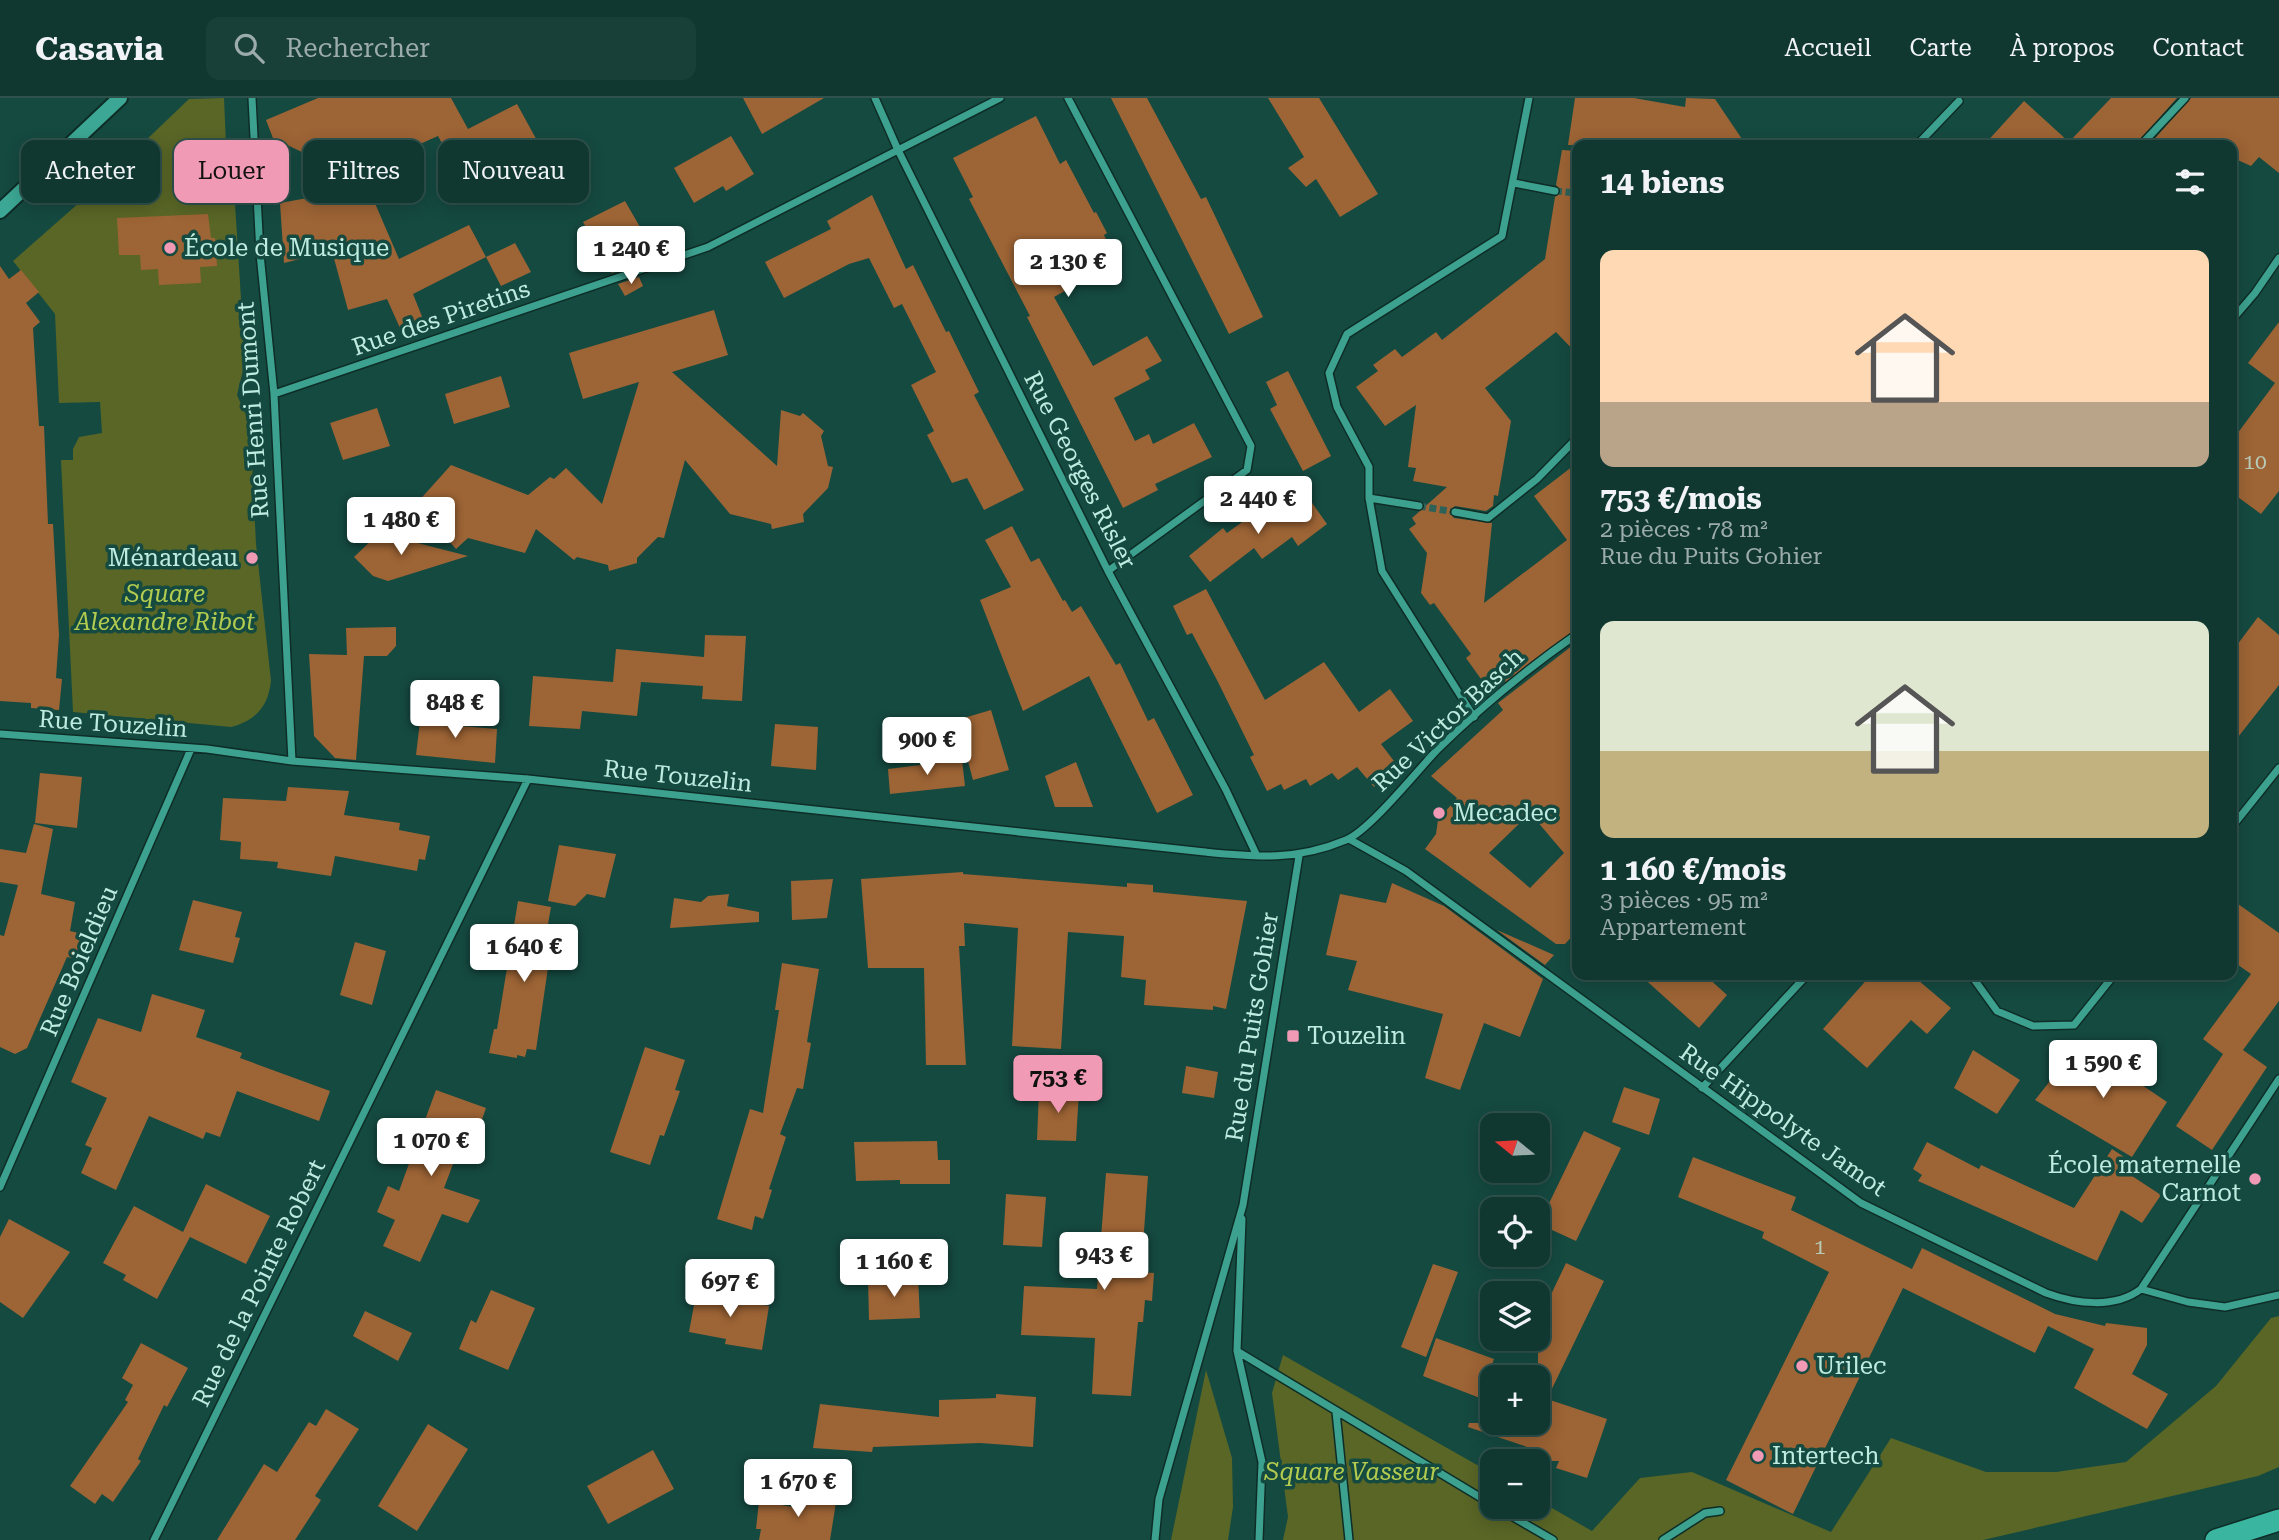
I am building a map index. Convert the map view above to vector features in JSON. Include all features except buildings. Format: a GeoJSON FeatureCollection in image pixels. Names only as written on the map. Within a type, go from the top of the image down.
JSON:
{"type":"FeatureCollection","features":[{"type":"Feature","properties":{"kind":"highway"},"geometry":{"type":"LineString","coordinates":[[2217,1540],[2279,1520]]}},
{"type":"Feature","properties":{"kind":"main road"},"geometry":{"type":"LineString","coordinates":[[0,211],[120,98]]}},
{"type":"Feature","properties":{"kind":"street","name":"Rue Henri Dumont"},"geometry":{"type":"LineString","coordinates":[[252,98],[260,254],[274,394],[292,761]]}},
{"type":"Feature","properties":{"kind":"street","name":"Rue Georges Risler"},"geometry":{"type":"LineString","coordinates":[[875,98],[898,150],[1108,571],[1226,790],[1256,856]]}},
{"type":"Feature","properties":{"kind":"street","name":"Rue des Piretins"},"geometry":{"type":"LineString","coordinates":[[274,394],[708,247],[1000,98]]}},
{"type":"Feature","properties":{"kind":"street"},"geometry":{"type":"LineString","coordinates":[[1068,98],[1251,446],[1247,470],[1108,571]]}},
{"type":"Feature","properties":{"kind":"street"},"geometry":{"type":"LineString","coordinates":[[1474,717],[1382,571],[1369,498],[1369,467],[1337,407],[1329,373],[1346,334],[1502,236],[1528,98]]}},
{"type":"Feature","properties":{"kind":"street"},"geometry":{"type":"LineString","coordinates":[[2146,140],[2185,98]]}},
{"type":"Feature","properties":{"kind":"street"},"geometry":{"type":"LineString","coordinates":[[1922,140],[1959,101]]}},
{"type":"Feature","properties":{"kind":"street"},"geometry":{"type":"LineString","coordinates":[[1514,183],[1555,191]]}},
{"type":"Feature","properties":{"kind":"street"},"geometry":{"type":"LineString","coordinates":[[2237,314],[2279,258]]}},
{"type":"Feature","properties":{"kind":"street"},"geometry":{"type":"LineString","coordinates":[[1455,512],[1488,518],[1537,479],[1572,443]]}},
{"type":"Feature","properties":{"kind":"street"},"geometry":{"type":"LineString","coordinates":[[1369,498],[1419,506]]}},
{"type":"Feature","properties":{"kind":"street","name":"Rue Victor Basch"},"geometry":{"type":"LineString","coordinates":[[1349,839],[1474,717],[1572,638]]}},
{"type":"Feature","properties":{"kind":"street","name":"Rue Touzelin"},"geometry":{"type":"LineString","coordinates":[[0,734],[191,749],[292,761],[528,779],[1256,856],[1298,856],[1349,839]]}},
{"type":"Feature","properties":{"kind":"street","name":"Rue Boieldieu"},"geometry":{"type":"LineString","coordinates":[[0,1187],[191,749]]}},
{"type":"Feature","properties":{"kind":"street"},"geometry":{"type":"LineString","coordinates":[[2237,820],[2279,768]]}},
{"type":"Feature","properties":{"kind":"street","name":"Rue de la Pointe Robert"},"geometry":{"type":"LineString","coordinates":[[154,1540],[528,779]]}},
{"type":"Feature","properties":{"kind":"street","name":"Rue Hippolyte Jamot"},"geometry":{"type":"LineString","coordinates":[[1349,839],[1406,871],[1861,1203],[2046,1293],[2068,1299],[2118,1302],[2141,1289]]}},
{"type":"Feature","properties":{"kind":"street","name":"Rue du Puits Gohier"},"geometry":{"type":"LineString","coordinates":[[1259,1540],[1262,1462],[1237,1351],[1243,1205],[1298,856]]}},
{"type":"Feature","properties":{"kind":"street"},"geometry":{"type":"LineString","coordinates":[[1702,1088],[1802,980]]}},
{"type":"Feature","properties":{"kind":"street"},"geometry":{"type":"LineString","coordinates":[[1975,980],[1997,1012],[2033,1026],[2074,1025],[2110,980]]}},
{"type":"Feature","properties":{"kind":"street"},"geometry":{"type":"LineString","coordinates":[[2279,1079],[2141,1289],[2188,1302],[2225,1307],[2279,1296]]}},
{"type":"Feature","properties":{"kind":"street","name":"Rue du Puits Gohier"},"geometry":{"type":"LineString","coordinates":[[1155,1540],[1159,1499],[1243,1205]]}},
{"type":"Feature","properties":{"kind":"street"},"geometry":{"type":"LineString","coordinates":[[1237,1351],[1480,1497]]}},
{"type":"Feature","properties":{"kind":"street"},"geometry":{"type":"LineString","coordinates":[[1336,1412],[1349,1540]]}},
{"type":"Feature","properties":{"kind":"street"},"geometry":{"type":"LineString","coordinates":[[1663,1540],[1705,1513],[1720,1511]]}},
{"type":"Feature","properties":{"kind":"street"},"geometry":{"type":"LineString","coordinates":[[1517,1519],[1553,1540]]}},
{"type":"Feature","properties":{"kind":"green space","name":"Square Alexandre Ribot"},"geometry":{"type":"Polygon","coordinates":[[[224,98],[226,140],[174,140],[174,203],[235,203],[245,362],[237,395],[250,424],[256,544],[271,681],[267,698],[259,711],[247,721],[231,727],[73,712],[61,460],[73,460],[73,449],[79,437],[102,433],[100,402],[59,403],[55,314],[13,261],[79,203],[160,203],[160,140],[146,140],[189,99],[224,98]]]}},
{"type":"Feature","properties":{"kind":"green space","name":"Square Vasseur"},"geometry":{"type":"Polygon","coordinates":[[[2279,1316],[2279,1467],[2258,1476],[1983,1540],[1283,1540],[1288,1517],[1272,1393],[1283,1355],[1480,1467],[1480,1519],[1550,1519],[1550,1507],[1592,1531],[1640,1478],[1692,1472],[1831,1532],[1891,1438],[1986,1472],[2056,1472],[2126,1462],[2216,1386],[2271,1318],[2279,1316]]]}},
{"type":"Feature","properties":{"kind":"green space"},"geometry":{"type":"Polygon","coordinates":[[[1206,1370],[1232,1458],[1233,1507],[1228,1540],[1171,1540],[1206,1370]]]}},
{"type":"Feature","properties":{"kind":"tunnel"},"geometry":{"type":"LineString","coordinates":[[1555,191],[1572,193]]}},
{"type":"Feature","properties":{"kind":"tunnel"},"geometry":{"type":"LineString","coordinates":[[1419,506],[1455,512]]}},
{"type":"Feature","properties":{"kind":"place","name":"École de Musique"},"geometry":{"type":"Point","coordinates":[170,248]}},
{"type":"Feature","properties":{"kind":"place","name":"Ménardeau"},"geometry":{"type":"Point","coordinates":[252,558]}},
{"type":"Feature","properties":{"kind":"place","name":"Mecadec"},"geometry":{"type":"Point","coordinates":[1439,813]}},
{"type":"Feature","properties":{"kind":"place","name":"Touzelin"},"geometry":{"type":"Point","coordinates":[1293,1036]}},
{"type":"Feature","properties":{"kind":"place","name":"École maternelle Carnot"},"geometry":{"type":"Point","coordinates":[2255,1179]}},
{"type":"Feature","properties":{"kind":"place","name":"Urilec"},"geometry":{"type":"Point","coordinates":[1802,1366]}},
{"type":"Feature","properties":{"kind":"place","name":"Intertech"},"geometry":{"type":"Point","coordinates":[1758,1456]}}]}
